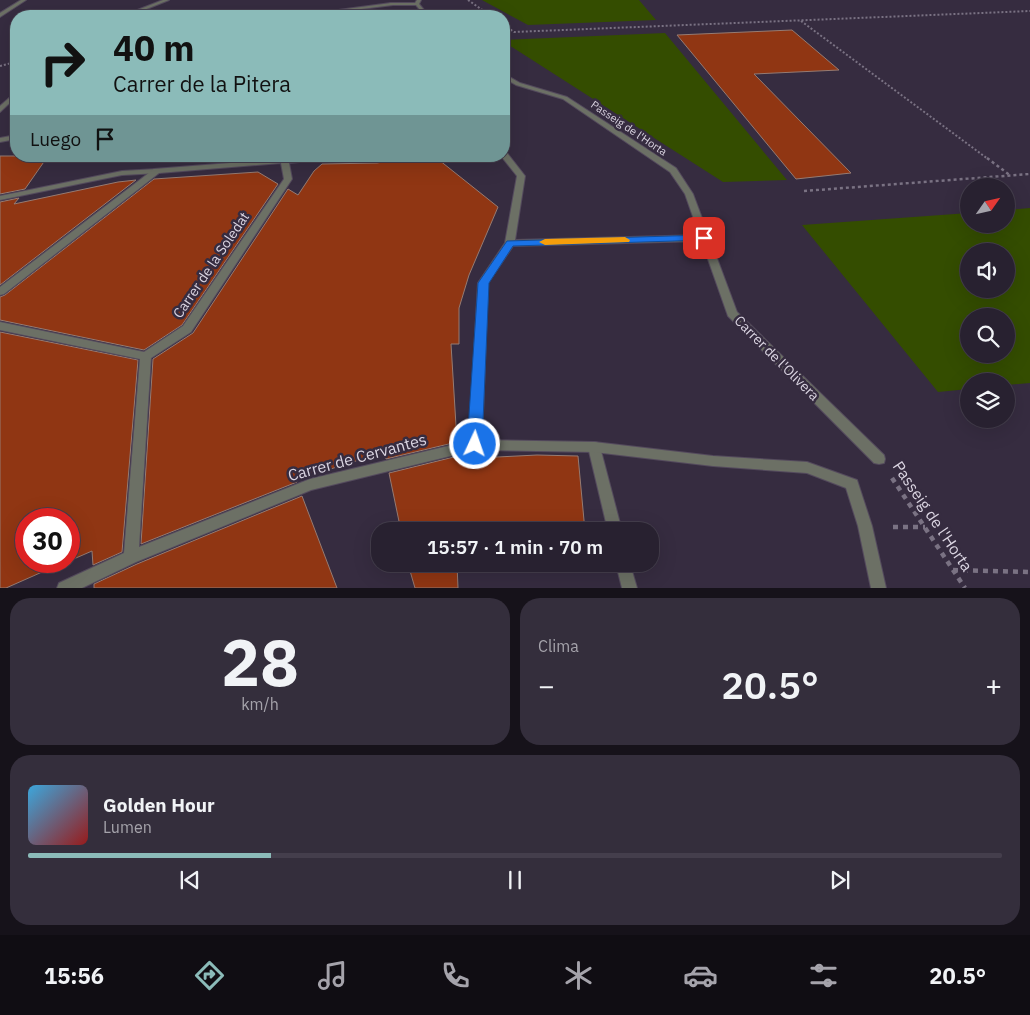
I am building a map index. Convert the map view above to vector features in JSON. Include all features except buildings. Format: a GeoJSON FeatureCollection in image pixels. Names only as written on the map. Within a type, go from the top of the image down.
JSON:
{"type":"FeatureCollection","features":[{"type":"Feature","properties":{"kind":"street"},"geometry":{"type":"LineString","coordinates":[[0,15],[24,0]]}},
{"type":"Feature","properties":{"kind":"street"},"geometry":{"type":"LineString","coordinates":[[142,10],[168,0]]}},
{"type":"Feature","properties":{"kind":"street"},"geometry":{"type":"LineString","coordinates":[[344,10],[418,2]]}},
{"type":"Feature","properties":{"kind":"street","name":"Passeig de l'Horta"},"geometry":{"type":"LineString","coordinates":[[510,79],[518,84],[565,98],[673,170],[689,194],[704,238]]}},
{"type":"Feature","properties":{"kind":"street"},"geometry":{"type":"LineString","coordinates":[[0,110],[10,100]]}},
{"type":"Feature","properties":{"kind":"street"},"geometry":{"type":"LineString","coordinates":[[0,198],[122,173],[253,162]]}},
{"type":"Feature","properties":{"kind":"street","name":"Carrer de la Soledat"},"geometry":{"type":"LineString","coordinates":[[146,356],[187,329],[288,179],[285,162]]}},
{"type":"Feature","properties":{"kind":"street"},"geometry":{"type":"LineString","coordinates":[[475,444],[483,283],[510,243],[521,176],[510,162]]}},
{"type":"Feature","properties":{"kind":"street"},"geometry":{"type":"LineString","coordinates":[[0,292],[157,171]]}},
{"type":"Feature","properties":{"kind":"street"},"geometry":{"type":"LineString","coordinates":[[510,243],[704,238]]}},
{"type":"Feature","properties":{"kind":"street","name":"Carrer de l'Olivera"},"geometry":{"type":"LineString","coordinates":[[704,238],[732,314],[879,459]]}},
{"type":"Feature","properties":{"kind":"street"},"geometry":{"type":"LineString","coordinates":[[0,326],[146,356],[131,557]]}},
{"type":"Feature","properties":{"kind":"street","name":"Carrer de Cervantes"},"geometry":{"type":"LineString","coordinates":[[72,586],[131,557],[310,485],[475,444],[594,448],[712,461],[807,468],[852,484],[865,526],[879,588]]}},
{"type":"Feature","properties":{"kind":"street"},"geometry":{"type":"LineString","coordinates":[[594,448],[613,522]]}},
{"type":"Feature","properties":{"kind":"street"},"geometry":{"type":"LineString","coordinates":[[626,572],[630,588]]}},
{"type":"Feature","properties":{"kind":"path"},"geometry":{"type":"LineString","coordinates":[[468,0],[482,10]]}},
{"type":"Feature","properties":{"kind":"path"},"geometry":{"type":"LineString","coordinates":[[510,29],[514,32],[1030,11]]}},
{"type":"Feature","properties":{"kind":"path"},"geometry":{"type":"LineString","coordinates":[[800,20],[1011,176]]}},
{"type":"Feature","properties":{"kind":"path"},"geometry":{"type":"LineString","coordinates":[[804,191],[1030,174]]}},
{"type":"Feature","properties":{"kind":"path","name":"Passeig de l'Horta"},"geometry":{"type":"LineString","coordinates":[[879,459],[964,588]]}},
{"type":"Feature","properties":{"kind":"path"},"geometry":{"type":"LineString","coordinates":[[953,570],[1030,572]]}},
{"type":"Feature","properties":{"kind":"green space"},"geometry":{"type":"Polygon","coordinates":[[[482,0],[639,0],[656,20],[528,25],[510,15],[510,10],[500,10],[482,0]]]}},
{"type":"Feature","properties":{"kind":"green space"},"geometry":{"type":"Polygon","coordinates":[[[665,33],[787,180],[723,182],[510,46],[510,40],[665,33]]]}},
{"type":"Feature","properties":{"kind":"green space"},"geometry":{"type":"Polygon","coordinates":[[[1030,208],[1030,383],[1015,384],[1015,373],[960,373],[960,390],[938,392],[802,225],[960,214],[960,233],[1015,233],[1015,209],[1030,208]]]}},
{"type":"Feature","properties":{"kind":"slow traffic"},"geometry":{"type":"LineString","coordinates":[[545,242],[625,240]]}},
{"type":"Feature","properties":{"kind":"route"},"geometry":{"type":"LineString","coordinates":[[475,444],[483,283],[510,243],[704,238]]}}]}
